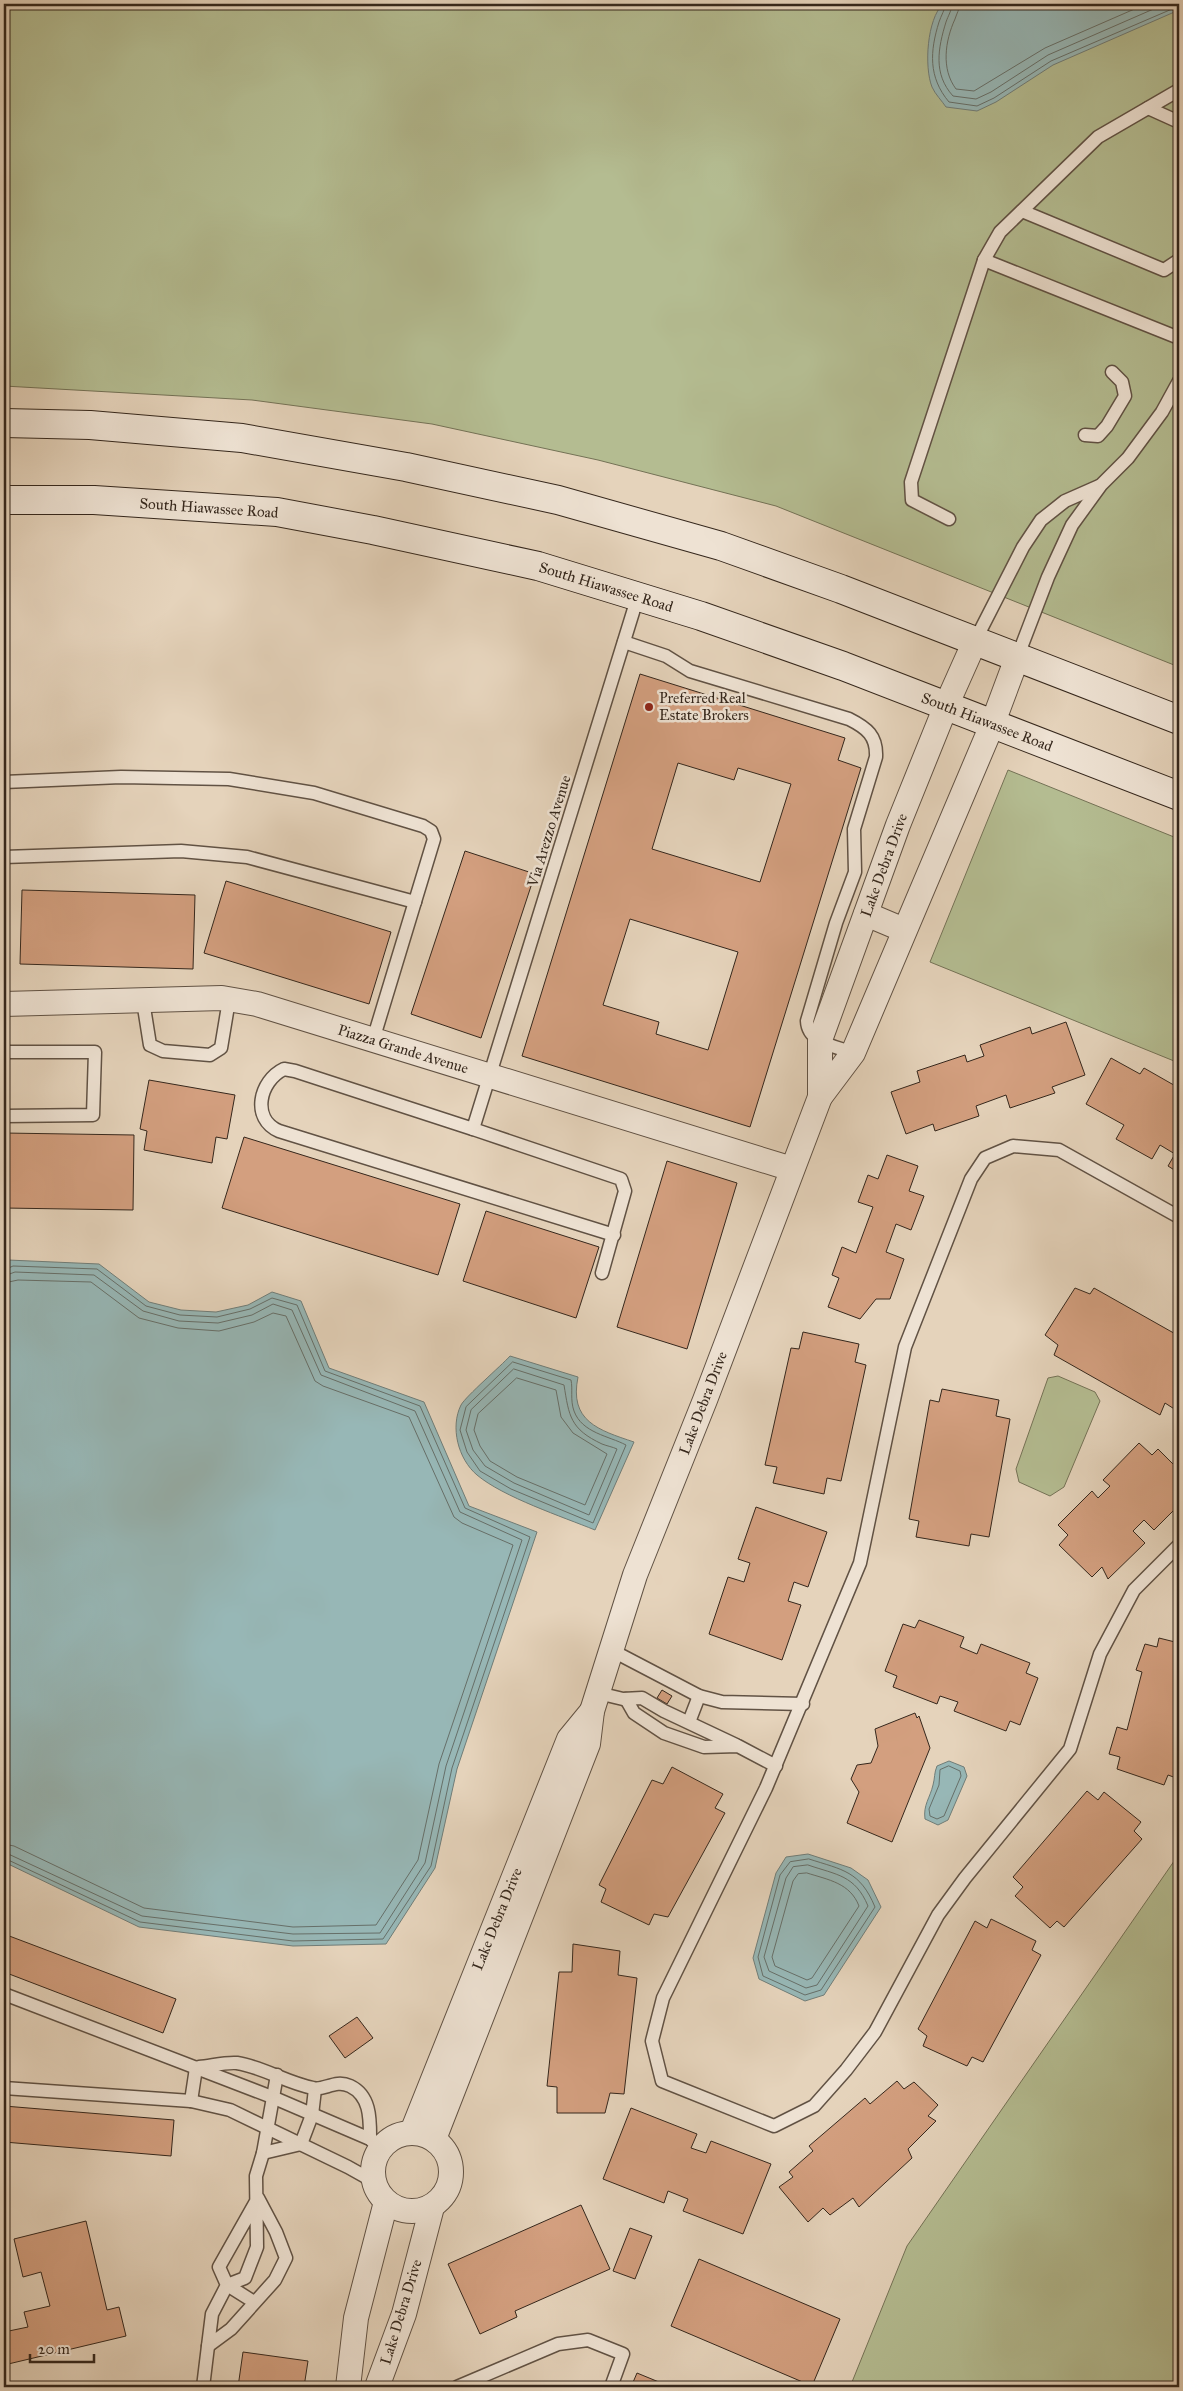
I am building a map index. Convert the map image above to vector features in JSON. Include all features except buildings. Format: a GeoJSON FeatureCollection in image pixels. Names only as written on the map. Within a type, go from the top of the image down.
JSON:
{"type":"FeatureCollection","features":[{"type":"Feature","properties":{"kind":"street"},"geometry":{"type":"LineString","coordinates":[[4,423],[90,425],[242,438],[406,467],[558,500],[721,546],[842,589],[1179,720]]}},
{"type":"Feature","properties":{"kind":"street","name":"South Hiawassee Road"},"geometry":{"type":"LineString","coordinates":[[4,500],[94,500],[277,512],[373,530],[538,566],[638,596],[843,666],[1179,796]]}},
{"type":"Feature","properties":{"kind":"street","name":"Lake Debra Drive"},"geometry":{"type":"LineString","coordinates":[[820,1096],[820,1040],[946,706],[975,641]]}},
{"type":"Feature","properties":{"kind":"street","name":"Lake Debra Drive"},"geometry":{"type":"LineString","coordinates":[[423,2136],[569,1739],[595,1702],[636,1575],[705,1400],[820,1096],[853,1053],[992,725],[1017,658]]}},
{"type":"Feature","properties":{"kind":"street"},"geometry":{"type":"LineString","coordinates":[[866,914],[904,930]]}},
{"type":"Feature","properties":{"kind":"street","name":"Piazza Grande Avenue"},"geometry":{"type":"LineString","coordinates":[[4,1004],[229,1000],[257,1004],[792,1169]]}},
{"type":"Feature","properties":{"kind":"street"},"geometry":{"type":"LineString","coordinates":[[423,2136],[440,2144],[449,2160],[451,2178],[446,2192],[432,2207],[414,2212],[405,2211],[386,2202],[377,2191],[373,2181],[372,2164],[375,2144],[392,2138],[423,2136]]}},
{"type":"Feature","properties":{"kind":"street"},"geometry":{"type":"LineString","coordinates":[[381,2386],[348,2381],[356,2318],[386,2202]]}},
{"type":"Feature","properties":{"kind":"street","name":"Lake Debra Drive"},"geometry":{"type":"LineString","coordinates":[[381,2386],[404,2314],[432,2207]]}},
{"type":"Feature","properties":{"kind":"lane"},"geometry":{"type":"LineString","coordinates":[[949,519],[912,500],[911,482],[984,260],[1000,232],[1098,137],[1179,90]]}},
{"type":"Feature","properties":{"kind":"lane"},"geometry":{"type":"LineString","coordinates":[[1148,108],[1179,122]]}},
{"type":"Feature","properties":{"kind":"lane"},"geometry":{"type":"LineString","coordinates":[[1022,211],[1164,270],[1179,260]]}},
{"type":"Feature","properties":{"kind":"lane"},"geometry":{"type":"LineString","coordinates":[[984,260],[1179,338]]}},
{"type":"Feature","properties":{"kind":"lane"},"geometry":{"type":"LineString","coordinates":[[1085,435],[1098,436],[1124,396],[1122,382],[1112,372]]}},
{"type":"Feature","properties":{"kind":"lane"},"geometry":{"type":"LineString","coordinates":[[1017,658],[1048,577],[1072,525],[1101,485],[1134,450],[1162,412],[1179,380]]}},
{"type":"Feature","properties":{"kind":"lane"},"geometry":{"type":"LineString","coordinates":[[975,641],[1023,547],[1041,520],[1066,501],[1101,485]]}},
{"type":"Feature","properties":{"kind":"lane","name":"Via Arezzo Avenue"},"geometry":{"type":"LineString","coordinates":[[473,1128],[491,1076],[638,596]]}},
{"type":"Feature","properties":{"kind":"lane"},"geometry":{"type":"LineString","coordinates":[[624,642],[666,656],[690,671],[849,719],[863,726],[873,736],[876,757],[854,834],[855,872],[836,923],[807,1021],[810,1034],[853,1053]]}},
{"type":"Feature","properties":{"kind":"lane"},"geometry":{"type":"LineString","coordinates":[[4,782],[121,777],[229,778],[314,793],[423,826],[431,831],[434,840],[373,1040]]}},
{"type":"Feature","properties":{"kind":"lane"},"geometry":{"type":"LineString","coordinates":[[4,857],[181,851],[247,857],[415,902]]}},
{"type":"Feature","properties":{"kind":"lane"},"geometry":{"type":"LineString","coordinates":[[143,1001],[150,1045],[163,1051],[210,1054],[221,1048],[229,1000]]}},
{"type":"Feature","properties":{"kind":"lane"},"geometry":{"type":"LineString","coordinates":[[4,1052],[95,1052],[93,1115],[4,1116]]}},
{"type":"Feature","properties":{"kind":"lane"},"geometry":{"type":"LineString","coordinates":[[602,1273],[614,1235],[625,1191],[621,1179],[473,1128],[289,1070],[284,1069],[276,1073],[264,1089],[261,1112],[264,1120],[270,1127],[279,1131],[614,1235]]}},
{"type":"Feature","properties":{"kind":"lane"},"geometry":{"type":"LineString","coordinates":[[1179,1216],[1059,1150],[1013,1146],[985,1158],[971,1180],[905,1347],[860,1563],[776,1766],[663,1998],[652,2041],[662,2081],[774,2126],[814,2106],[846,2070],[874,2032],[938,1915],[965,1878],[1070,1750],[1100,1654],[1134,1590],[1179,1545]]}},
{"type":"Feature","properties":{"kind":"lane"},"geometry":{"type":"LineString","coordinates":[[611,1650],[698,1696],[722,1702],[803,1704]]}},
{"type":"Feature","properties":{"kind":"lane"},"geometry":{"type":"LineString","coordinates":[[688,1722],[698,1696]]}},
{"type":"Feature","properties":{"kind":"lane"},"geometry":{"type":"LineString","coordinates":[[595,1702],[642,1698],[776,1766]]}},
{"type":"Feature","properties":{"kind":"lane"},"geometry":{"type":"LineString","coordinates":[[626,1699],[634,1713],[664,1733],[704,1747],[738,1746]]}},
{"type":"Feature","properties":{"kind":"lane"},"geometry":{"type":"LineString","coordinates":[[4,1994],[272,2097],[375,2144]]}},
{"type":"Feature","properties":{"kind":"lane"},"geometry":{"type":"LineString","coordinates":[[196,2068],[235,2063],[277,2075],[315,2089],[333,2083],[350,2086],[366,2101],[370,2112],[375,2144]]}},
{"type":"Feature","properties":{"kind":"lane"},"geometry":{"type":"LineString","coordinates":[[191,2101],[196,2068]]}},
{"type":"Feature","properties":{"kind":"lane"},"geometry":{"type":"LineString","coordinates":[[203,2387],[212,2314],[227,2285],[245,2278],[257,2247],[258,2198],[256,2176],[263,2153],[277,2075]]}},
{"type":"Feature","properties":{"kind":"lane"},"geometry":{"type":"LineString","coordinates":[[4,2088],[191,2101],[230,2110],[373,2181]]}},
{"type":"Feature","properties":{"kind":"lane"},"geometry":{"type":"LineString","coordinates":[[301,2144],[312,2114],[315,2089]]}},
{"type":"Feature","properties":{"kind":"lane"},"geometry":{"type":"LineString","coordinates":[[263,2153],[301,2144]]}},
{"type":"Feature","properties":{"kind":"lane"},"geometry":{"type":"LineString","coordinates":[[254,2302],[227,2285],[219,2267],[258,2198]]}},
{"type":"Feature","properties":{"kind":"lane"},"geometry":{"type":"LineString","coordinates":[[208,2346],[231,2329],[276,2280],[286,2258],[276,2232],[258,2198]]}},
{"type":"Feature","properties":{"kind":"lane"},"geometry":{"type":"LineString","coordinates":[[457,2387],[487,2381],[558,2344],[588,2340],[623,2354],[611,2387]]}},
{"type":"Feature","properties":{"kind":"green space"},"geometry":{"type":"Polygon","coordinates":[[[4,4],[1179,4],[1179,667],[776,506],[598,460],[432,424],[252,400],[4,386],[4,4]]]}},
{"type":"Feature","properties":{"kind":"green space"},"geometry":{"type":"Polygon","coordinates":[[[1008,770],[1179,839],[1179,1063],[930,962],[1008,770]]]}},
{"type":"Feature","properties":{"kind":"green space"},"geometry":{"type":"Polygon","coordinates":[[[1058,1376],[1095,1392],[1100,1401],[1064,1487],[1050,1496],[1019,1482],[1016,1469],[1048,1378],[1058,1376]]]}},
{"type":"Feature","properties":{"kind":"green space"},"geometry":{"type":"Polygon","coordinates":[[[1179,1854],[1179,2387],[850,2387],[907,2246],[1179,1854]]]}},
{"type":"Feature","properties":{"kind":"water"},"geometry":{"type":"Polygon","coordinates":[[[943,4],[1179,4],[1179,10],[1053,65],[996,102],[977,111],[946,107],[932,87],[928,68],[928,44],[933,20],[943,4]]]}},
{"type":"Feature","properties":{"kind":"water"},"geometry":{"type":"Polygon","coordinates":[[[8,1260],[99,1264],[149,1302],[181,1310],[216,1312],[248,1305],[272,1292],[301,1301],[329,1368],[424,1402],[469,1506],[537,1532],[457,1769],[435,1868],[386,1944],[293,1946],[139,1927],[4,1862],[4,1268],[8,1260]]]}},
{"type":"Feature","properties":{"kind":"water"},"geometry":{"type":"Polygon","coordinates":[[[510,1356],[578,1377],[576,1392],[582,1414],[598,1428],[634,1442],[595,1530],[517,1499],[488,1483],[470,1468],[461,1452],[456,1433],[456,1423],[461,1405],[510,1356]]]}},
{"type":"Feature","properties":{"kind":"water"},"geometry":{"type":"Polygon","coordinates":[[[949,1761],[964,1767],[967,1776],[948,1820],[938,1825],[925,1819],[925,1810],[937,1766],[949,1761]]]}},
{"type":"Feature","properties":{"kind":"water"},"geometry":{"type":"Polygon","coordinates":[[[808,1854],[851,1868],[868,1880],[881,1907],[824,1995],[805,2001],[759,1979],[753,1958],[776,1873],[786,1857],[808,1854]]]}},
{"type":"Feature","properties":{"kind":"place","name":"Preferred Real Estate Brokers"},"geometry":{"type":"Point","coordinates":[649,707]}}]}
